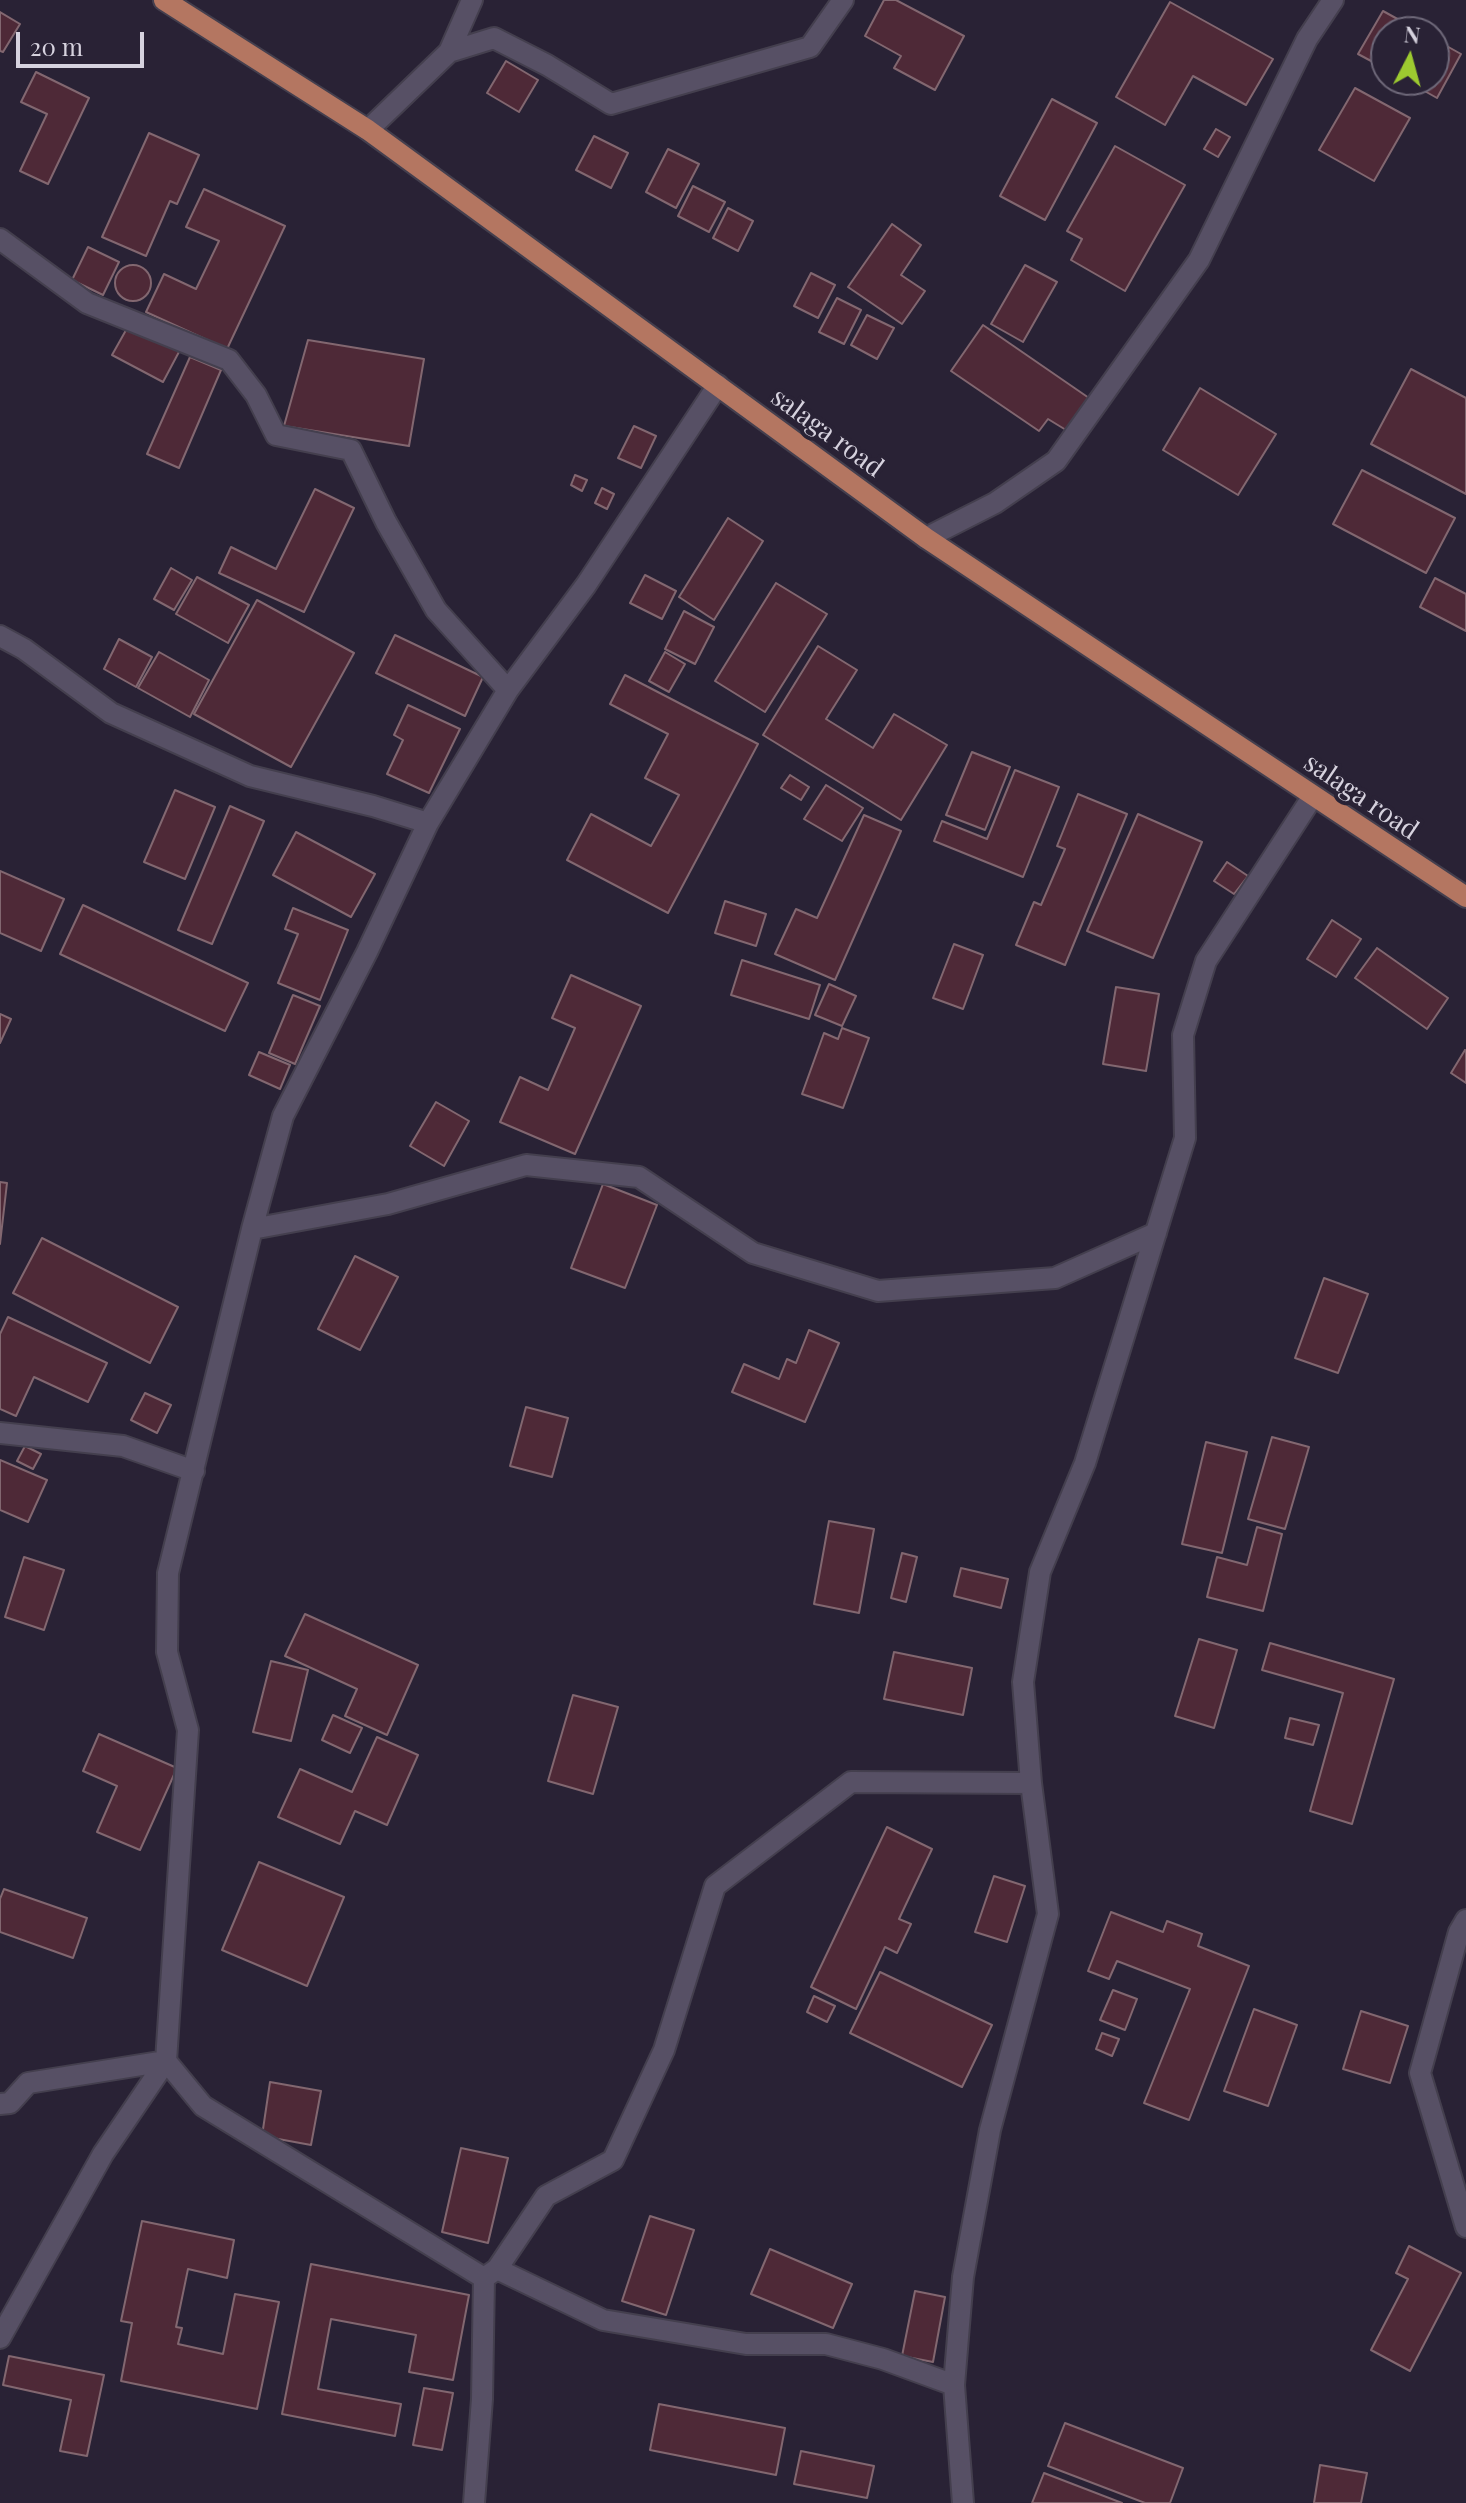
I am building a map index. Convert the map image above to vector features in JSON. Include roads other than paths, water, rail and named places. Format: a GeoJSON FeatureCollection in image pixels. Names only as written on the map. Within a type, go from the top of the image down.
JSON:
{"type":"FeatureCollection","features":[{"type":"Feature","properties":{"kind":"main road","name":"salaga road"},"geometry":{"type":"LineString","coordinates":[[164,0],[368,130],[926,538],[1466,897]]}},
{"type":"Feature","properties":{"kind":"street"},"geometry":{"type":"LineString","coordinates":[[368,130],[449,52],[472,0]]}},
{"type":"Feature","properties":{"kind":"street"},"geometry":{"type":"LineString","coordinates":[[449,52],[494,38],[547,65],[611,104],[810,47],[842,0]]}},
{"type":"Feature","properties":{"kind":"street"},"geometry":{"type":"LineString","coordinates":[[926,538],[995,503],[1056,461],[1199,260],[1307,39],[1333,0]]}},
{"type":"Feature","properties":{"kind":"street"},"geometry":{"type":"LineString","coordinates":[[0,239],[87,303],[229,360],[256,395],[276,435],[351,450],[386,522],[436,610],[508,690]]}},
{"type":"Feature","properties":{"kind":"street"},"geometry":{"type":"LineString","coordinates":[[0,2338],[103,2154],[166,2061],[188,1730],[167,1652],[168,1573],[252,1229],[283,1116],[367,952],[428,823],[508,690],[586,585],[718,385]]}},
{"type":"Feature","properties":{"kind":"street"},"geometry":{"type":"LineString","coordinates":[[0,636],[24,649],[111,713],[250,776],[428,823]]}},
{"type":"Feature","properties":{"kind":"street"},"geometry":{"type":"LineString","coordinates":[[963,2503],[954,2385],[963,2277],[990,2130],[1048,1914],[1031,1783],[1023,1682],[1040,1572],[1085,1463],[1185,1138],[1183,1035],[1206,961],[1313,796]]}},
{"type":"Feature","properties":{"kind":"street"},"geometry":{"type":"LineString","coordinates":[[252,1229],[388,1204],[526,1165],[639,1177],[753,1253],[878,1291],[1055,1278],[1156,1233]]}},
{"type":"Feature","properties":{"kind":"street"},"geometry":{"type":"LineString","coordinates":[[0,1433],[123,1446],[194,1471]]}},
{"type":"Feature","properties":{"kind":"street"},"geometry":{"type":"LineString","coordinates":[[474,2503],[491,2273],[546,2196],[613,2160],[664,2050],[715,1886],[851,1782],[1031,1783]]}},
{"type":"Feature","properties":{"kind":"street"},"geometry":{"type":"LineString","coordinates":[[1466,1920],[1459,1932],[1420,2073],[1466,2227]]}},
{"type":"Feature","properties":{"kind":"street"},"geometry":{"type":"LineString","coordinates":[[0,2104],[10,2103],[28,2083],[166,2061]]}},
{"type":"Feature","properties":{"kind":"street"},"geometry":{"type":"LineString","coordinates":[[166,2061],[203,2106],[491,2273],[603,2320],[746,2344],[826,2344],[883,2359],[954,2385]]}}]}
